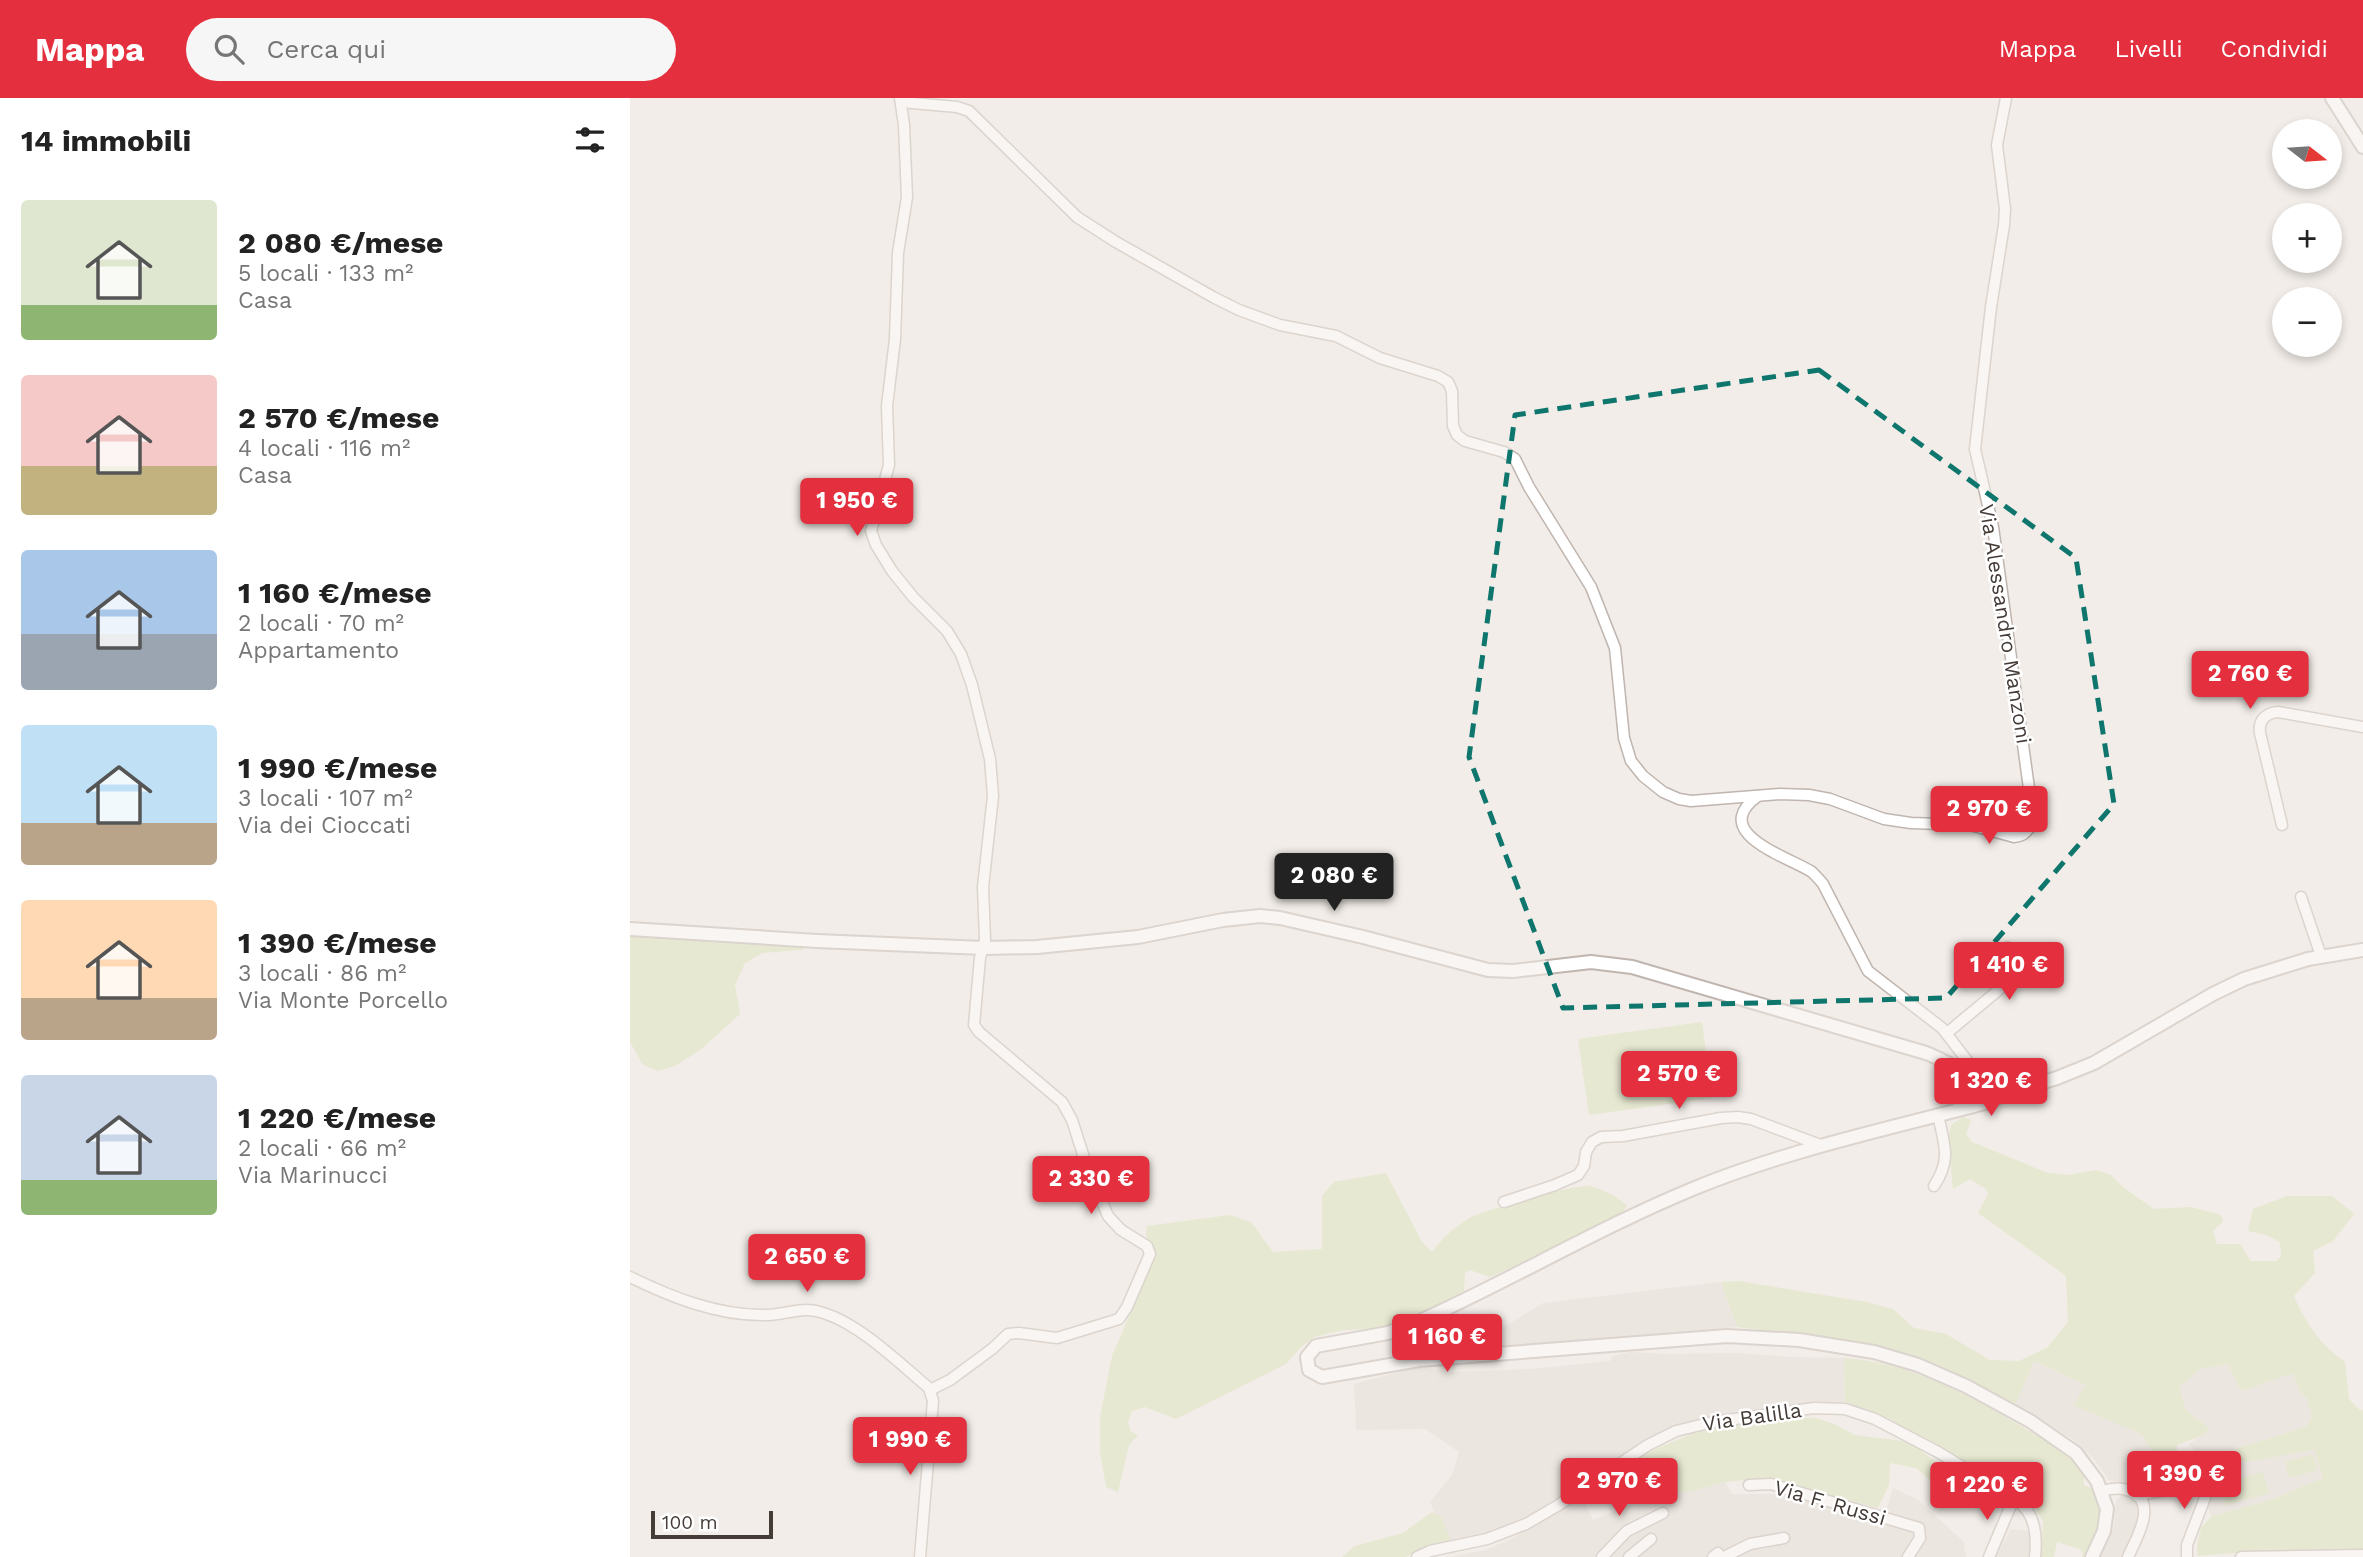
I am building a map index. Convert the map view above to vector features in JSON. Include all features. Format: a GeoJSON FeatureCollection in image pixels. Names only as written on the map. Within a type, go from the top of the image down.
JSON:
{"type":"FeatureCollection","features":[{"type":"Feature","properties":{"kind":"street","name":"Via Alessandro Manzoni"},"geometry":{"type":"LineString","coordinates":[[901,100],[969,111],[1077,217],[1221,301],[1285,326],[1336,336],[1387,361],[1445,379],[1452,391],[1452,426],[1457,435],[1468,442],[1504,452],[1515,459],[1529,487],[1591,587],[1615,648],[1625,745],[1634,766],[1655,787],[1685,801],[1759,795],[1813,795],[1884,819],[1911,823],[1970,825],[2014,837],[2024,834],[2031,824],[2032,810],[1993,527],[1975,449],[1991,307],[2004,225],[2005,209],[1997,145],[2006,98]]}},
{"type":"Feature","properties":{"kind":"street"},"geometry":{"type":"LineString","coordinates":[[2332,98],[2363,147]]}},
{"type":"Feature","properties":{"kind":"street"},"geometry":{"type":"LineString","coordinates":[[901,100],[907,197],[897,260],[896,333],[887,406],[889,464],[872,531],[883,557],[904,587],[952,638],[963,658],[972,685],[993,778],[983,887],[985,936],[979,958],[974,1015],[976,1029],[1062,1102],[1072,1120],[1090,1175],[1108,1216],[1121,1230],[1147,1246],[1150,1254],[1127,1307],[1118,1319],[1053,1338],[1019,1332],[1008,1334],[950,1380],[930,1390]]}},
{"type":"Feature","properties":{"kind":"street"},"geometry":{"type":"LineString","coordinates":[[2282,825],[2260,733],[2260,723],[2264,718],[2278,712],[2363,727]]}},
{"type":"Feature","properties":{"kind":"street"},"geometry":{"type":"LineString","coordinates":[[1759,795],[1744,813],[1742,824],[1746,834],[1817,876],[1868,971],[1947,1033],[1984,1082],[1987,1096],[1976,1105]]}},
{"type":"Feature","properties":{"kind":"street"},"geometry":{"type":"LineString","coordinates":[[2301,897],[2320,956]]}},
{"type":"Feature","properties":{"kind":"street"},"geometry":{"type":"LineString","coordinates":[[630,929],[983,948],[1075,945],[1149,935],[1239,917],[1273,917],[1488,970],[1513,971],[1597,962],[1632,967],[1926,1053],[2010,1092]]}},
{"type":"Feature","properties":{"kind":"street"},"geometry":{"type":"LineString","coordinates":[[1947,1033],[2008,981],[2011,967],[2007,947]]}},
{"type":"Feature","properties":{"kind":"street"},"geometry":{"type":"LineString","coordinates":[[2092,1557],[2102,1537],[2107,1508],[2102,1491],[2091,1471],[2076,1453],[2056,1437],[2009,1408],[1925,1367],[1888,1355],[1759,1336],[1716,1336],[1419,1360],[1326,1377],[1314,1375],[1308,1367],[1308,1354],[1316,1346],[1405,1328],[1661,1202],[1732,1174],[1976,1105],[2057,1078],[2094,1063],[2234,983],[2273,968],[2320,956],[2363,950]]}},
{"type":"Feature","properties":{"kind":"street"},"geometry":{"type":"LineString","coordinates":[[1958,1109],[1968,1092],[1966,1071]]}},
{"type":"Feature","properties":{"kind":"street"},"geometry":{"type":"LineString","coordinates":[[1958,1109],[1971,1101],[1984,1082]]}},
{"type":"Feature","properties":{"kind":"street"},"geometry":{"type":"LineString","coordinates":[[1934,1186],[1946,1160],[1938,1115]]}},
{"type":"Feature","properties":{"kind":"street"},"geometry":{"type":"LineString","coordinates":[[1504,1202],[1578,1175],[1592,1142],[1601,1137],[1623,1136],[1738,1117],[1751,1119],[1824,1147]]}},
{"type":"Feature","properties":{"kind":"street"},"geometry":{"type":"LineString","coordinates":[[630,1277],[725,1313],[767,1315],[810,1310],[829,1314],[861,1334],[930,1390],[933,1404],[920,1557]]}},
{"type":"Feature","properties":{"kind":"street","name":"Via Balilla"},"geometry":{"type":"LineString","coordinates":[[1417,1557],[1430,1551],[1487,1539],[1518,1527],[1557,1506],[1648,1446],[1676,1431],[1705,1423],[1814,1408],[1845,1409],[1879,1421],[1931,1448],[2014,1498]]}},
{"type":"Feature","properties":{"kind":"street","name":"Via F. Russi"},"geometry":{"type":"LineString","coordinates":[[1749,1485],[1771,1484],[1919,1528],[1920,1538],[1908,1557]]}},
{"type":"Feature","properties":{"kind":"street"},"geometry":{"type":"LineString","coordinates":[[2102,1491],[2119,1488],[2138,1495],[2195,1485],[2205,1487],[2207,1495],[2187,1545],[2187,1557]]}},
{"type":"Feature","properties":{"kind":"street"},"geometry":{"type":"LineString","coordinates":[[2128,1557],[2144,1516],[2144,1505],[2138,1495]]}},
{"type":"Feature","properties":{"kind":"street"},"geometry":{"type":"LineString","coordinates":[[1989,1557],[2014,1498],[2025,1506],[2032,1518],[2036,1536],[2035,1557]]}},
{"type":"Feature","properties":{"kind":"street"},"geometry":{"type":"LineString","coordinates":[[1602,1557],[1627,1531],[1663,1513]]}},
{"type":"Feature","properties":{"kind":"street"},"geometry":{"type":"LineString","coordinates":[[1713,1557],[1718,1553],[1722,1557],[1750,1544],[1784,1538]]}},
{"type":"Feature","properties":{"kind":"street"},"geometry":{"type":"LineString","coordinates":[[1629,1557],[1651,1539]]}},
{"type":"Feature","properties":{"kind":"street"},"geometry":{"type":"LineString","coordinates":[[2241,1557],[2363,1555]]}},
{"type":"Feature","properties":{"kind":"highlighted area"},"geometry":{"type":"Polygon","coordinates":[[[1819,370],[2076,558],[2114,804],[1946,998],[1563,1008],[1469,757],[1515,415],[1819,370]]]}},
{"type":"Feature","properties":{"kind":"shaded area"},"geometry":{"type":"Polygon","coordinates":[[[1721,1282],[1737,1327],[1470,1350],[1470,1340],[1482,1340],[1543,1303],[1721,1282]]]}},
{"type":"Feature","properties":{"kind":"shaded area"},"geometry":{"type":"Polygon","coordinates":[[[1629,1352],[1844,1358],[1845,1402],[1805,1403],[1702,1418],[1667,1428],[1528,1517],[1500,1531],[1451,1544],[1430,1502],[1452,1475],[1459,1452],[1425,1429],[1356,1430],[1354,1384],[1418,1367],[1449,1372],[1532,1369],[1610,1361],[1612,1356],[1629,1352]]]}},
{"type":"Feature","properties":{"kind":"shaded area"},"geometry":{"type":"Polygon","coordinates":[[[2033,1361],[2086,1385],[2074,1405],[2141,1434],[2160,1464],[2169,1485],[2137,1489],[2109,1480],[2093,1458],[2071,1438],[2015,1405],[2033,1361]]]}},
{"type":"Feature","properties":{"kind":"shaded area"},"geometry":{"type":"Polygon","coordinates":[[[2228,1364],[2241,1391],[2293,1372],[2300,1391],[2307,1398],[2312,1417],[2306,1427],[2237,1448],[2245,1462],[2315,1449],[2323,1478],[2273,1499],[2212,1516],[2208,1509],[2211,1499],[2209,1480],[2189,1444],[2210,1429],[2186,1410],[2179,1387],[2200,1369],[2228,1364]]]}},
{"type":"Feature","properties":{"kind":"shaded area"},"geometry":{"type":"Polygon","coordinates":[[[1725,1482],[1732,1494],[1783,1494],[1825,1503],[1883,1522],[1893,1488],[1918,1500],[1964,1542],[1966,1557],[1449,1557],[1485,1550],[1511,1539],[1582,1497],[1593,1520],[1666,1490],[1688,1492],[1725,1482]]]}},
{"type":"Feature","properties":{"kind":"shaded area"},"geometry":{"type":"Polygon","coordinates":[[[2122,1495],[2135,1498],[2142,1508],[2137,1527],[2124,1557],[2100,1557],[2114,1526],[2116,1501],[2122,1495]]]}},
{"type":"Feature","properties":{"kind":"shaded area"},"geometry":{"type":"Polygon","coordinates":[[[2011,1529],[2030,1531],[2029,1557],[1995,1557],[2011,1529]]]}},
{"type":"Feature","properties":{"kind":"green space"},"geometry":{"type":"Polygon","coordinates":[[[630,933],[808,946],[801,950],[762,953],[745,963],[735,985],[740,1014],[699,1051],[675,1066],[658,1071],[643,1065],[630,1042],[630,933]]]}},
{"type":"Feature","properties":{"kind":"green space"},"geometry":{"type":"Polygon","coordinates":[[[1702,1022],[1712,1098],[1589,1115],[1578,1039],[1702,1022]]]}},
{"type":"Feature","properties":{"kind":"green space"},"geometry":{"type":"Polygon","coordinates":[[[1963,1117],[1971,1120],[1966,1134],[1972,1142],[2048,1173],[2068,1175],[2096,1170],[2111,1175],[2154,1209],[2191,1207],[2221,1215],[2223,1222],[2213,1231],[2217,1244],[2240,1244],[2251,1261],[2276,1261],[2281,1256],[2280,1242],[2248,1231],[2253,1209],[2287,1196],[2332,1196],[2354,1214],[2333,1241],[2313,1251],[2315,1273],[2294,1296],[2315,1333],[2345,1362],[2349,1399],[2363,1410],[2363,1551],[2262,1551],[2197,1556],[2201,1528],[2212,1516],[2273,1499],[2323,1478],[2314,1450],[2245,1462],[2239,1460],[2236,1454],[2237,1448],[2306,1427],[2312,1417],[2307,1398],[2300,1391],[2293,1373],[2241,1391],[2228,1364],[2200,1369],[2179,1387],[2186,1410],[2210,1429],[2201,1436],[2177,1445],[2177,1459],[2160,1464],[2141,1434],[2073,1405],[2086,1385],[2034,1361],[2015,1405],[1901,1354],[1842,1341],[1737,1327],[1721,1282],[1739,1281],[1893,1309],[1914,1328],[1946,1334],[1990,1360],[2019,1361],[2048,1347],[2068,1322],[2066,1276],[1978,1213],[1988,1194],[1986,1189],[1970,1179],[1953,1189],[1948,1141],[1951,1125],[1963,1117]]]}},
{"type":"Feature","properties":{"kind":"green space"},"geometry":{"type":"Polygon","coordinates":[[[1386,1173],[1422,1242],[1432,1252],[1448,1234],[1468,1219],[1547,1193],[1588,1186],[1609,1193],[1627,1205],[1620,1217],[1490,1277],[1470,1270],[1465,1273],[1464,1291],[1396,1327],[1344,1330],[1314,1337],[1286,1364],[1176,1419],[1145,1407],[1132,1411],[1128,1422],[1131,1432],[1138,1435],[1129,1445],[1118,1492],[1106,1487],[1100,1452],[1100,1417],[1112,1356],[1153,1260],[1146,1234],[1147,1226],[1230,1215],[1251,1222],[1273,1252],[1322,1249],[1322,1196],[1334,1182],[1386,1173]]]}},
{"type":"Feature","properties":{"kind":"green space"},"geometry":{"type":"Polygon","coordinates":[[[1844,1358],[1891,1366],[1935,1381],[1999,1413],[2062,1452],[2084,1473],[2084,1485],[2098,1491],[2104,1521],[2090,1557],[2082,1557],[2080,1549],[2057,1542],[2054,1557],[2041,1557],[2043,1521],[2034,1507],[1892,1420],[1845,1402],[1844,1358]]]}},
{"type":"Feature","properties":{"kind":"green space"},"geometry":{"type":"Polygon","coordinates":[[[1783,1417],[1816,1418],[1855,1435],[1910,1442],[1951,1474],[1949,1485],[1937,1486],[1916,1468],[1890,1463],[1889,1485],[1878,1508],[1798,1487],[1744,1480],[1688,1492],[1616,1489],[1592,1498],[1587,1496],[1597,1483],[1653,1450],[1694,1433],[1783,1417]]]}},
{"type":"Feature","properties":{"kind":"green space"},"geometry":{"type":"Polygon","coordinates":[[[2313,1454],[2317,1470],[2289,1478],[2285,1462],[2313,1454]]]}},
{"type":"Feature","properties":{"kind":"green space"},"geometry":{"type":"Polygon","coordinates":[[[2263,1472],[2269,1493],[2226,1505],[2220,1484],[2263,1472]]]}},
{"type":"Feature","properties":{"kind":"green space"},"geometry":{"type":"Polygon","coordinates":[[[1432,1512],[1441,1517],[1450,1538],[1446,1544],[1428,1545],[1406,1557],[1342,1557],[1355,1546],[1403,1533],[1432,1512]]]}}]}
